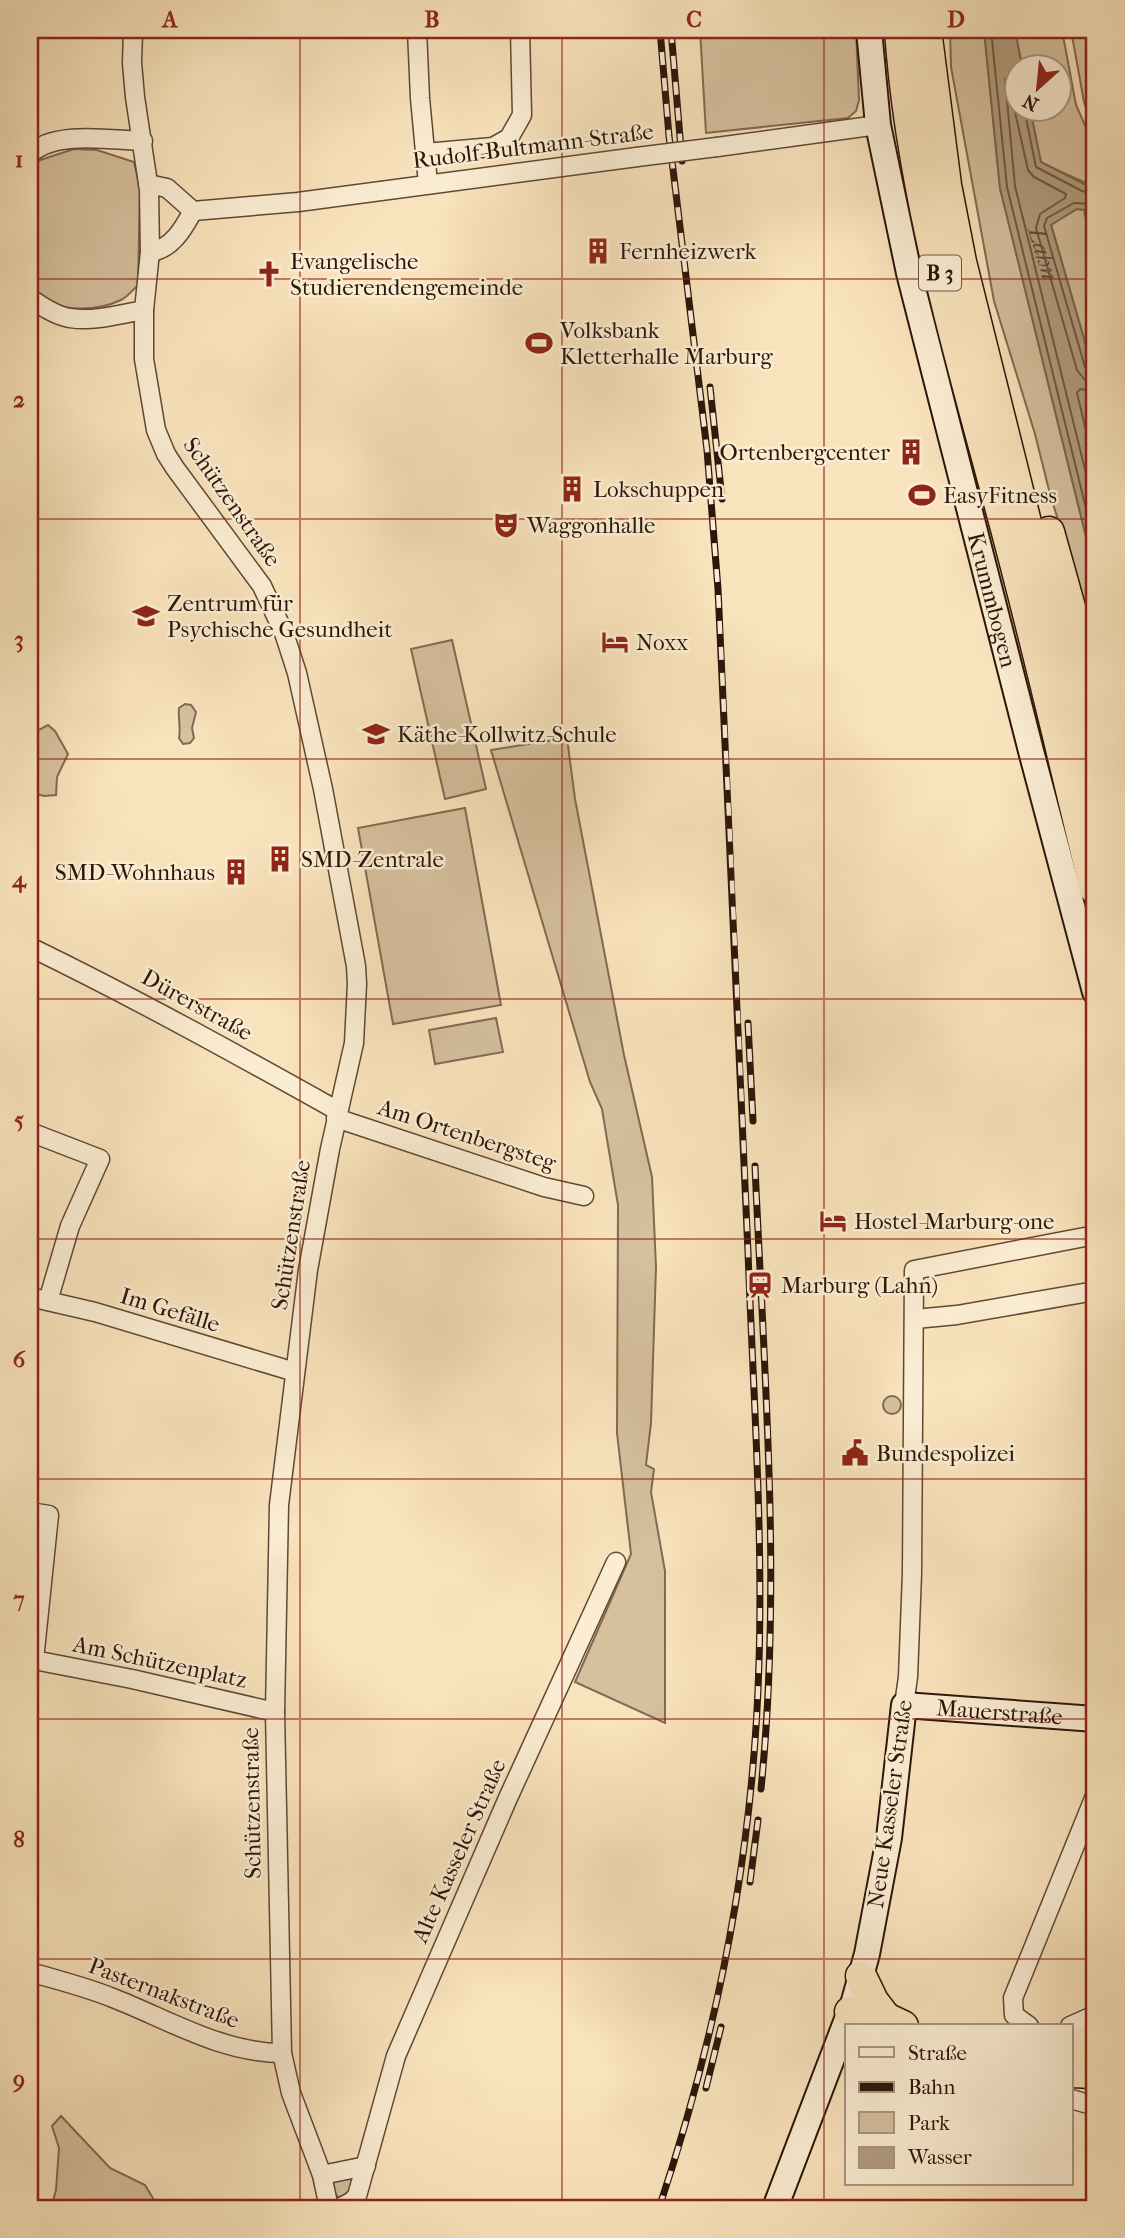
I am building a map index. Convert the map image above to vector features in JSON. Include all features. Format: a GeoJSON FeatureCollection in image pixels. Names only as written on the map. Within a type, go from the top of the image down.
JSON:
{"type":"FeatureCollection","features":[{"type":"Feature","properties":{"kind":"highway","name":"B 3"},"geometry":{"type":"LineString","coordinates":[[900,30],[903,74],[922,190],[955,342],[1095,696]]}},
{"type":"Feature","properties":{"kind":"highway","name":"B 3"},"geometry":{"type":"LineString","coordinates":[[926,30],[946,185],[970,300],[1095,799]]}},
{"type":"Feature","properties":{"kind":"highway","name":"B 3"},"geometry":{"type":"LineString","coordinates":[[1022,507],[1095,889]]}},
{"type":"Feature","properties":{"kind":"highway"},"geometry":{"type":"LineString","coordinates":[[861,1976],[873,2001],[874,2021]]}},
{"type":"Feature","properties":{"kind":"highway"},"geometry":{"type":"LineString","coordinates":[[1072,2047],[1095,2037]]}},
{"type":"Feature","properties":{"kind":"highway"},"geometry":{"type":"LineString","coordinates":[[1072,2071],[1095,2073]]}},
{"type":"Feature","properties":{"kind":"main road","name":"Krummbogen"},"geometry":{"type":"LineString","coordinates":[[869,30],[878,125],[909,273],[1095,992]]}},
{"type":"Feature","properties":{"kind":"main road","name":"Mauerstraße"},"geometry":{"type":"LineString","coordinates":[[905,1705],[1095,1719]]}},
{"type":"Feature","properties":{"kind":"main road","name":"Neue Kasseler Straße"},"geometry":{"type":"LineString","coordinates":[[861,1976],[889,1838],[905,1705]]}},
{"type":"Feature","properties":{"kind":"main road"},"geometry":{"type":"LineString","coordinates":[[775,2208],[838,2059]]}},
{"type":"Feature","properties":{"kind":"street"},"geometry":{"type":"LineString","coordinates":[[133,30],[133,74],[148,184],[167,188],[193,211],[185,226],[167,247],[150,252]]}},
{"type":"Feature","properties":{"kind":"street"},"geometry":{"type":"LineString","coordinates":[[417,30],[428,184]]}},
{"type":"Feature","properties":{"kind":"street"},"geometry":{"type":"LineString","coordinates":[[425,153],[493,147],[509,138],[522,116],[520,30]]}},
{"type":"Feature","properties":{"kind":"street","name":"Rudolf-Bultmann-Straße"},"geometry":{"type":"LineString","coordinates":[[193,211],[298,202],[878,125]]}},
{"type":"Feature","properties":{"kind":"street"},"geometry":{"type":"LineString","coordinates":[[30,154],[36,148],[68,139],[143,141]]}},
{"type":"Feature","properties":{"kind":"street","name":"Schützenstraße"},"geometry":{"type":"LineString","coordinates":[[148,184],[150,252],[144,310],[144,359],[156,430],[166,454],[262,586],[277,614],[297,673],[323,789],[356,966],[356,1024],[308,1270],[277,1540],[275,1712],[282,2053],[291,2093],[322,2175],[329,2208]]}},
{"type":"Feature","properties":{"kind":"street"},"geometry":{"type":"LineString","coordinates":[[30,298],[44,308],[70,318],[107,317],[144,310]]}},
{"type":"Feature","properties":{"kind":"street","name":"Dürerstraße"},"geometry":{"type":"LineString","coordinates":[[30,947],[176,1021],[337,1115]]}},
{"type":"Feature","properties":{"kind":"street","name":"Am Ortenbergsteg"},"geometry":{"type":"LineString","coordinates":[[337,1115],[544,1187],[584,1196]]}},
{"type":"Feature","properties":{"kind":"street"},"geometry":{"type":"LineString","coordinates":[[30,1132],[100,1159],[70,1226],[48,1301]]}},
{"type":"Feature","properties":{"kind":"street","name":"Neue Kasseler Straße"},"geometry":{"type":"LineString","coordinates":[[905,1705],[912,1573],[914,1270],[1095,1235]]}},
{"type":"Feature","properties":{"kind":"street"},"geometry":{"type":"LineString","coordinates":[[915,1319],[957,1315],[1095,1291]]}},
{"type":"Feature","properties":{"kind":"street","name":"Im Gefälle"},"geometry":{"type":"LineString","coordinates":[[30,1297],[95,1312],[295,1373]]}},
{"type":"Feature","properties":{"kind":"street","name":"Am Schützenplatz"},"geometry":{"type":"LineString","coordinates":[[30,1513],[49,1515],[34,1660],[275,1712]]}},
{"type":"Feature","properties":{"kind":"street","name":"Alte Kasseler Straße"},"geometry":{"type":"LineString","coordinates":[[340,2208],[357,2196],[396,2056],[508,1798],[616,1562]]}},
{"type":"Feature","properties":{"kind":"street"},"geometry":{"type":"LineString","coordinates":[[1026,2024],[1014,2015],[1013,1998],[1095,1796]]}},
{"type":"Feature","properties":{"kind":"street","name":"Pasternakstraße"},"geometry":{"type":"LineString","coordinates":[[30,1972],[109,1996],[223,2043],[261,2053],[282,2053]]}},
{"type":"Feature","properties":{"kind":"street"},"geometry":{"type":"LineString","coordinates":[[1072,2025],[1095,2015]]}},
{"type":"Feature","properties":{"kind":"street"},"geometry":{"type":"LineString","coordinates":[[1072,2099],[1095,2106]]}},
{"type":"Feature","properties":{"kind":"street"},"geometry":{"type":"LineString","coordinates":[[322,2175],[366,2166]]}},
{"type":"Feature","properties":{"kind":"green space"},"geometry":{"type":"Polygon","coordinates":[[[700,30],[856,30],[859,100],[856,111],[848,118],[706,133],[700,30]]]}},
{"type":"Feature","properties":{"kind":"green space"},"geometry":{"type":"Polygon","coordinates":[[[950,30],[984,30],[1000,188],[1095,573],[1095,641],[994,301],[951,67],[950,30]]]}},
{"type":"Feature","properties":{"kind":"green space"},"geometry":{"type":"Polygon","coordinates":[[[1015,30],[1062,30],[1066,52],[1019,52],[1015,30]]]}},
{"type":"Feature","properties":{"kind":"green space"},"geometry":{"type":"Polygon","coordinates":[[[1071,30],[1094,30],[1095,135],[1084,102],[1071,30]]]}},
{"type":"Feature","properties":{"kind":"green space"},"geometry":{"type":"Polygon","coordinates":[[[1072,84],[1076,105],[1095,148],[1095,187],[1041,163],[1033,122],[1072,122],[1072,84]]]}},
{"type":"Feature","properties":{"kind":"green space"},"geometry":{"type":"Polygon","coordinates":[[[74,149],[97,150],[134,162],[140,189],[138,285],[121,300],[98,307],[62,307],[39,298],[30,291],[30,167],[37,161],[74,149]]]}},
{"type":"Feature","properties":{"kind":"green space"},"geometry":{"type":"Polygon","coordinates":[[[1077,209],[1084,210],[1095,266],[1095,377],[1051,224],[1077,209]]]}},
{"type":"Feature","properties":{"kind":"green space"},"geometry":{"type":"Polygon","coordinates":[[[452,640],[486,789],[445,799],[411,649],[452,640]]]}},
{"type":"Feature","properties":{"kind":"green space"},"geometry":{"type":"Polygon","coordinates":[[[185,704],[191,705],[196,712],[192,728],[194,738],[190,743],[183,744],[179,738],[179,708],[185,704]]]}},
{"type":"Feature","properties":{"kind":"green space"},"geometry":{"type":"Polygon","coordinates":[[[48,725],[55,731],[68,754],[57,777],[56,795],[44,796],[33,793],[31,734],[48,725]]]}},
{"type":"Feature","properties":{"kind":"green space"},"geometry":{"type":"Polygon","coordinates":[[[567,738],[575,799],[624,1055],[652,1177],[656,1267],[651,1423],[646,1465],[654,1469],[651,1492],[665,1571],[665,1723],[575,1682],[631,1554],[617,1433],[618,1205],[602,1109],[590,1082],[491,750],[567,738]]]}},
{"type":"Feature","properties":{"kind":"green space"},"geometry":{"type":"Polygon","coordinates":[[[465,808],[501,1005],[393,1024],[358,828],[465,808]]]}},
{"type":"Feature","properties":{"kind":"green space"},"geometry":{"type":"Polygon","coordinates":[[[496,1018],[503,1052],[435,1064],[429,1030],[496,1018]]]}},
{"type":"Feature","properties":{"kind":"green space"},"geometry":{"type":"Polygon","coordinates":[[[892,1396],[898,1399],[901,1405],[898,1411],[892,1414],[886,1411],[883,1405],[886,1399],[892,1396]]]}},
{"type":"Feature","properties":{"kind":"green space"},"geometry":{"type":"Polygon","coordinates":[[[61,2116],[110,2168],[145,2185],[157,2205],[155,2208],[51,2208],[56,2190],[59,2148],[52,2126],[61,2116]]]}},
{"type":"Feature","properties":{"kind":"green space"},"geometry":{"type":"Polygon","coordinates":[[[343,2176],[353,2183],[354,2187],[347,2197],[343,2198],[333,2191],[332,2187],[339,2177],[343,2176]]]}},
{"type":"Feature","properties":{"kind":"water","name":"Lahn"},"geometry":{"type":"Polygon","coordinates":[[[984,30],[1015,30],[1019,52],[1002,52],[1002,122],[1033,122],[1041,162],[1095,187],[1095,211],[1077,209],[1051,225],[1095,377],[1095,573],[1000,188],[984,30]]]}},
{"type":"Feature","properties":{"kind":"railway"},"geometry":{"type":"LineString","coordinates":[[659,2208],[699,2075],[741,1870],[756,1732],[760,1611],[757,1457],[718,589],[707,450],[669,136],[660,30]]}},
{"type":"Feature","properties":{"kind":"railway"},"geometry":{"type":"LineString","coordinates":[[671,30],[682,161]]}},
{"type":"Feature","properties":{"kind":"railway"},"geometry":{"type":"LineString","coordinates":[[710,387],[722,499]]}},
{"type":"Feature","properties":{"kind":"railway"},"geometry":{"type":"LineString","coordinates":[[748,1023],[753,1121]]}},
{"type":"Feature","properties":{"kind":"railway"},"geometry":{"type":"LineString","coordinates":[[755,1166],[771,1555],[767,1711],[761,1789]]}},
{"type":"Feature","properties":{"kind":"railway"},"geometry":{"type":"LineString","coordinates":[[750,1882],[758,1820]]}},
{"type":"Feature","properties":{"kind":"railway"},"geometry":{"type":"LineString","coordinates":[[706,2088],[721,2027]]}},
{"type":"Feature","properties":{"kind":"place","name":"Fernheizwerk"},"geometry":{"type":"Point","coordinates":[598,251]}},
{"type":"Feature","properties":{"kind":"place","name":"Evangelische Studierendengemeinde"},"geometry":{"type":"Point","coordinates":[269,274]}},
{"type":"Feature","properties":{"kind":"place","name":"Volksbank Kletterhalle Marburg"},"geometry":{"type":"Point","coordinates":[539,343]}},
{"type":"Feature","properties":{"kind":"place","name":"Ortenbergcenter"},"geometry":{"type":"Point","coordinates":[911,452]}},
{"type":"Feature","properties":{"kind":"place","name":"Lokschuppen"},"geometry":{"type":"Point","coordinates":[572,489]}},
{"type":"Feature","properties":{"kind":"place","name":"EasyFitness"},"geometry":{"type":"Point","coordinates":[922,495]}},
{"type":"Feature","properties":{"kind":"place","name":"Waggonhalle"},"geometry":{"type":"Point","coordinates":[506,525]}},
{"type":"Feature","properties":{"kind":"place","name":"Zentrum für Psychische Gesundheit"},"geometry":{"type":"Point","coordinates":[146,616]}},
{"type":"Feature","properties":{"kind":"place","name":"Noxx"},"geometry":{"type":"Point","coordinates":[615,642]}},
{"type":"Feature","properties":{"kind":"place","name":"Käthe-Kollwitz-Schule"},"geometry":{"type":"Point","coordinates":[376,734]}},
{"type":"Feature","properties":{"kind":"place","name":"SMD-Zentrale"},"geometry":{"type":"Point","coordinates":[280,859]}},
{"type":"Feature","properties":{"kind":"place","name":"SMD-Wohnhaus"},"geometry":{"type":"Point","coordinates":[236,872]}},
{"type":"Feature","properties":{"kind":"place","name":"Hostel-Marburg-one"},"geometry":{"type":"Point","coordinates":[833,1221]}},
{"type":"Feature","properties":{"kind":"place","name":"Marburg (Lahn)"},"geometry":{"type":"Point","coordinates":[760,1285]}},
{"type":"Feature","properties":{"kind":"place","name":"Bundespolizei"},"geometry":{"type":"Point","coordinates":[855,1453]}}]}
